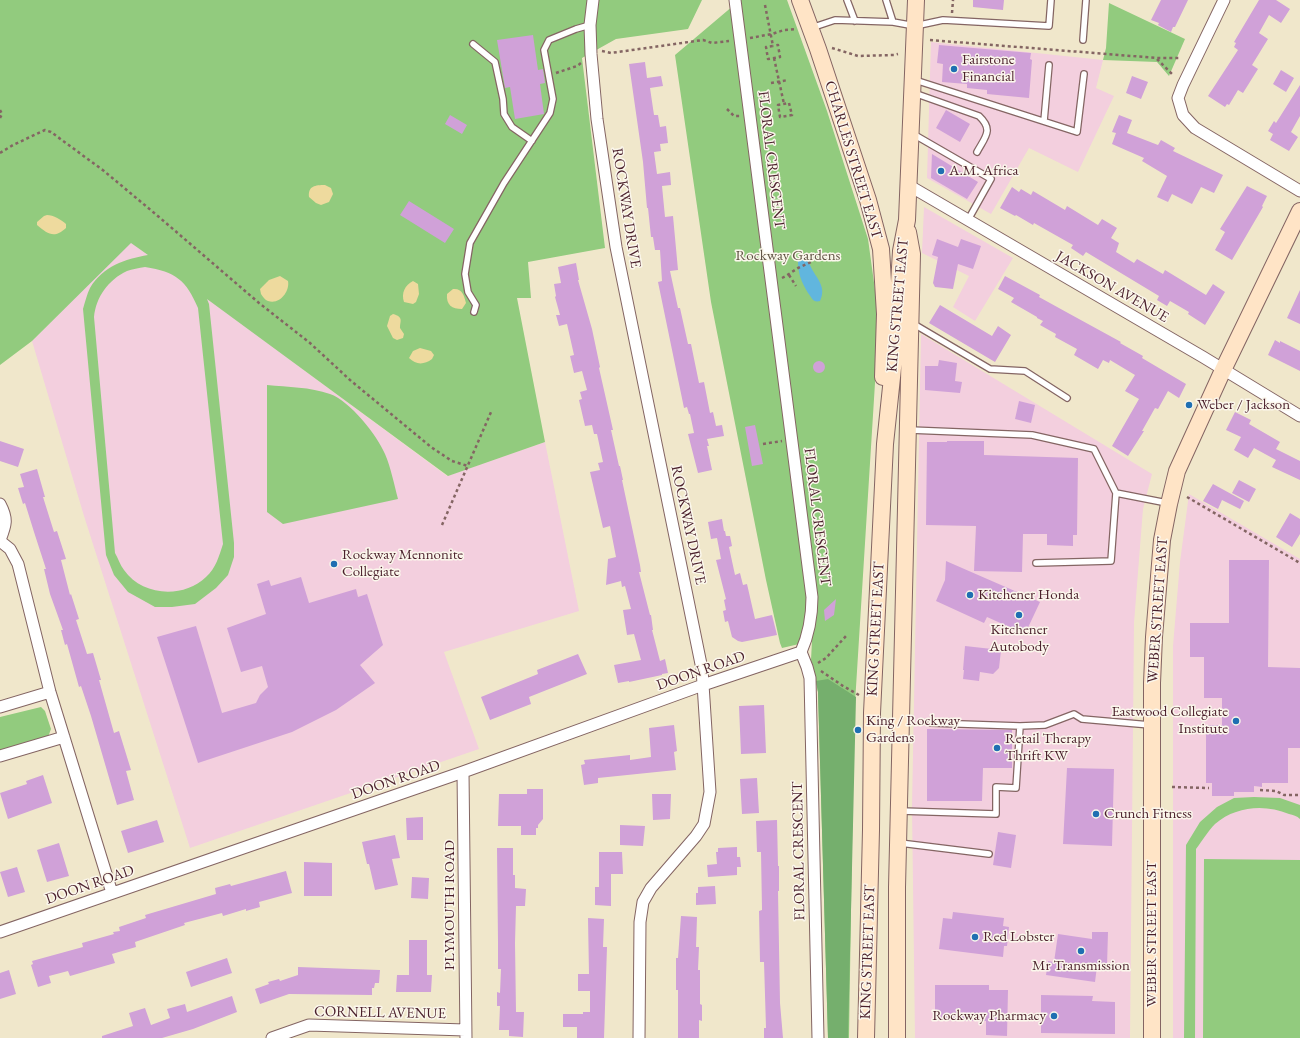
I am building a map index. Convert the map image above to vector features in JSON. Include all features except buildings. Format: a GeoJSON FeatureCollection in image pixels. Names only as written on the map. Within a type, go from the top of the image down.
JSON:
{"type":"FeatureCollection","features":[{"type":"Feature","properties":{"kind":"main road","name":"CHARLES STREET EAST"},"geometry":{"type":"LineString","coordinates":[[800,0],[805,30],[868,200],[881,249],[885,314],[882,373],[885,444]]}},
{"type":"Feature","properties":{"kind":"main road","name":"KING STREET EAST"},"geometry":{"type":"LineString","coordinates":[[866,1038],[872,713],[885,444],[895,349],[901,251],[907,220],[916,0]]}},
{"type":"Feature","properties":{"kind":"main road","name":"WEBER STREET EAST"},"geometry":{"type":"LineString","coordinates":[[1152,1038],[1152,683],[1155,622],[1162,540],[1177,471],[1223,370],[1300,211]]}},
{"type":"Feature","properties":{"kind":"main road","name":"KING STREET EAST"},"geometry":{"type":"LineString","coordinates":[[897,1038],[898,842],[912,254],[907,220]]}},
{"type":"Feature","properties":{"kind":"street","name":"ROCKWAY DRIVE"},"geometry":{"type":"LineString","coordinates":[[593,0],[590,25],[597,119],[616,247],[702,668],[710,792],[704,824],[696,836],[651,888],[643,902],[640,922],[639,1038]]}},
{"type":"Feature","properties":{"kind":"street","name":"FLORAL CRESCENT"},"geometry":{"type":"LineString","coordinates":[[735,0],[812,597],[812,615],[807,640],[801,652],[810,678],[818,1038]]}},
{"type":"Feature","properties":{"kind":"street"},"geometry":{"type":"LineString","coordinates":[[1224,0],[1178,98],[1183,115],[1195,128],[1300,190]]}},
{"type":"Feature","properties":{"kind":"street","name":"JACKSON AVENUE"},"geometry":{"type":"LineString","coordinates":[[908,185],[1300,416]]}},
{"type":"Feature","properties":{"kind":"street"},"geometry":{"type":"LineString","coordinates":[[0,504],[6,515],[6,525],[0,540],[10,549],[18,564],[50,692],[112,893]]}},
{"type":"Feature","properties":{"kind":"street","name":"DOON ROAD"},"geometry":{"type":"LineString","coordinates":[[0,932],[463,772],[703,685],[801,652]]}},
{"type":"Feature","properties":{"kind":"street"},"geometry":{"type":"LineString","coordinates":[[0,707],[50,692]]}},
{"type":"Feature","properties":{"kind":"street"},"geometry":{"type":"LineString","coordinates":[[0,756],[64,737]]}},
{"type":"Feature","properties":{"kind":"street","name":"PLYMOUTH ROAD"},"geometry":{"type":"LineString","coordinates":[[463,772],[465,1034]]}},
{"type":"Feature","properties":{"kind":"street","name":"CORNELL AVENUE"},"geometry":{"type":"LineString","coordinates":[[272,1038],[309,1025],[465,1034]]}},
{"type":"Feature","properties":{"kind":"lane"},"geometry":{"type":"LineString","coordinates":[[847,0],[855,21]]}},
{"type":"Feature","properties":{"kind":"lane"},"geometry":{"type":"LineString","coordinates":[[886,0],[893,22]]}},
{"type":"Feature","properties":{"kind":"lane"},"geometry":{"type":"LineString","coordinates":[[805,30],[836,20],[893,22],[915,26],[943,20],[1049,26],[1051,0]]}},
{"type":"Feature","properties":{"kind":"lane"},"geometry":{"type":"LineString","coordinates":[[1083,40],[1086,0]]}},
{"type":"Feature","properties":{"kind":"lane"},"geometry":{"type":"LineString","coordinates":[[474,312],[476,305],[468,292],[464,274],[470,243],[504,183],[550,113],[553,99],[544,50],[549,40],[590,25]]}},
{"type":"Feature","properties":{"kind":"lane"},"geometry":{"type":"LineString","coordinates":[[473,44],[495,62],[503,99],[504,114],[508,121],[512,127],[532,141]]}},
{"type":"Feature","properties":{"kind":"lane"},"geometry":{"type":"LineString","coordinates":[[1044,121],[1050,65]]}},
{"type":"Feature","properties":{"kind":"lane"},"geometry":{"type":"LineString","coordinates":[[912,86],[1044,121],[1077,132],[1084,74]]}},
{"type":"Feature","properties":{"kind":"lane"},"geometry":{"type":"LineString","coordinates":[[912,86],[979,116],[988,126],[988,132],[977,152]]}},
{"type":"Feature","properties":{"kind":"lane"},"geometry":{"type":"LineString","coordinates":[[910,132],[991,179],[968,220]]}},
{"type":"Feature","properties":{"kind":"lane"},"geometry":{"type":"LineString","coordinates":[[910,322],[990,369],[1025,371],[1067,398]]}},
{"type":"Feature","properties":{"kind":"lane"},"geometry":{"type":"LineString","coordinates":[[908,430],[1032,435],[1094,449],[1116,493],[1111,561],[1036,563]]}},
{"type":"Feature","properties":{"kind":"lane"},"geometry":{"type":"LineString","coordinates":[[1116,493],[1169,504]]}},
{"type":"Feature","properties":{"kind":"lane"},"geometry":{"type":"LineString","coordinates":[[930,723],[1020,726],[1045,725],[1074,714],[1082,719],[1153,725]]}},
{"type":"Feature","properties":{"kind":"lane"},"geometry":{"type":"LineString","coordinates":[[899,811],[996,814],[996,787],[1016,788],[1020,726]]}},
{"type":"Feature","properties":{"kind":"lane"},"geometry":{"type":"LineString","coordinates":[[898,842],[989,854]]}},
{"type":"Feature","properties":{"kind":"path"},"geometry":{"type":"LineString","coordinates":[[765,5],[772,46]]}},
{"type":"Feature","properties":{"kind":"path"},"geometry":{"type":"LineString","coordinates":[[749,38],[784,30],[805,30]]}},
{"type":"Feature","properties":{"kind":"path"},"geometry":{"type":"LineString","coordinates":[[549,75],[577,66],[591,54],[600,51],[611,53],[703,40],[712,44],[733,40]]}},
{"type":"Feature","properties":{"kind":"path"},"geometry":{"type":"LineString","coordinates":[[930,40],[1157,58],[1179,58]]}},
{"type":"Feature","properties":{"kind":"path"},"geometry":{"type":"LineString","coordinates":[[778,45],[780,57],[768,59],[766,47],[772,46],[778,45]]}},
{"type":"Feature","properties":{"kind":"path"},"geometry":{"type":"LineString","coordinates":[[827,49],[833,48],[858,56],[898,54]]}},
{"type":"Feature","properties":{"kind":"path"},"geometry":{"type":"LineString","coordinates":[[774,58],[784,104]]}},
{"type":"Feature","properties":{"kind":"path"},"geometry":{"type":"LineString","coordinates":[[1157,58],[1172,74]]}},
{"type":"Feature","properties":{"kind":"path"},"geometry":{"type":"LineString","coordinates":[[771,83],[788,80]]}},
{"type":"Feature","properties":{"kind":"path"},"geometry":{"type":"LineString","coordinates":[[789,103],[792,114],[780,117],[778,105],[784,104],[789,103]]}},
{"type":"Feature","properties":{"kind":"path"},"geometry":{"type":"LineString","coordinates":[[0,110],[2,114],[0,118]]}},
{"type":"Feature","properties":{"kind":"path"},"geometry":{"type":"LineString","coordinates":[[0,153],[13,145],[45,130],[51,132],[104,171],[259,303],[310,342],[350,380],[431,447],[452,462],[468,466]]}},
{"type":"Feature","properties":{"kind":"path"},"geometry":{"type":"LineString","coordinates":[[771,279],[789,275],[798,268],[813,261],[810,254]]}},
{"type":"Feature","properties":{"kind":"path"},"geometry":{"type":"LineString","coordinates":[[789,275],[796,286]]}},
{"type":"Feature","properties":{"kind":"path"},"geometry":{"type":"LineString","coordinates":[[442,525],[491,412]]}},
{"type":"Feature","properties":{"kind":"path"},"geometry":{"type":"LineString","coordinates":[[763,444],[792,439]]}},
{"type":"Feature","properties":{"kind":"path"},"geometry":{"type":"LineString","coordinates":[[1187,497],[1300,563]]}},
{"type":"Feature","properties":{"kind":"path"},"geometry":{"type":"LineString","coordinates":[[846,636],[826,658],[815,664],[817,668],[843,686],[861,696]]}},
{"type":"Feature","properties":{"kind":"path"},"geometry":{"type":"LineString","coordinates":[[1172,788],[1209,788]]}},
{"type":"Feature","properties":{"kind":"path"},"geometry":{"type":"LineString","coordinates":[[1260,790],[1276,791],[1284,795],[1300,795]]}},
{"type":"Feature","properties":{"kind":"shaded area"},"geometry":{"type":"Polygon","coordinates":[[[931,42],[1103,60],[1096,88],[1114,96],[1078,172],[1029,148],[991,214],[927,178],[931,42]]]}},
{"type":"Feature","properties":{"kind":"shaded area"},"geometry":{"type":"Polygon","coordinates":[[[924,207],[1013,258],[975,321],[953,307],[969,276],[922,253],[924,207]]]}},
{"type":"Feature","properties":{"kind":"shaded area","name":"Rockway Mennonite Collegiate"},"geometry":{"type":"Polygon","coordinates":[[[131,242],[447,476],[545,442],[579,611],[444,652],[479,749],[190,848],[84,516],[32,341],[131,242]]]}},
{"type":"Feature","properties":{"kind":"shaded area"},"geometry":{"type":"Polygon","coordinates":[[[921,334],[1152,474],[1143,509],[1134,623],[1130,1038],[915,1038],[912,807],[921,334]]]}},
{"type":"Feature","properties":{"kind":"shaded area","name":"Eastwood Collegiate Institute"},"geometry":{"type":"Polygon","coordinates":[[[1189,494],[1300,559],[1300,1038],[1173,1038],[1173,646],[1180,562],[1189,494]]]}},
{"type":"Feature","properties":{"kind":"green space"},"geometry":{"type":"Polygon","coordinates":[[[0,0],[702,0],[688,29],[616,39],[582,58],[605,248],[528,262],[531,298],[517,298],[545,442],[448,476],[207,299],[209,304],[234,543],[234,557],[228,575],[216,588],[195,604],[172,607],[155,607],[128,592],[114,575],[106,555],[83,309],[90,288],[101,274],[123,261],[148,255],[131,243],[32,341],[0,365],[0,0]],[[145,267],[133,269],[114,279],[100,296],[94,317],[115,553],[121,566],[132,579],[141,585],[163,592],[186,589],[197,584],[206,577],[215,566],[223,544],[198,308],[189,290],[179,279],[156,269],[145,267]]]}},
{"type":"Feature","properties":{"kind":"green space","name":"Rockway Gardens"},"geometry":{"type":"Polygon","coordinates":[[[740,0],[787,0],[827,111],[868,239],[879,319],[854,719],[849,1038],[828,1038],[818,692],[811,660],[812,641],[782,648],[780,643],[766,580],[711,302],[675,55],[740,0]]]}},
{"type":"Feature","properties":{"kind":"green space"},"geometry":{"type":"Polygon","coordinates":[[[1109,3],[1185,39],[1169,76],[1157,62],[1103,60],[1106,48],[1109,3]]]}},
{"type":"Feature","properties":{"kind":"green space"},"geometry":{"type":"Polygon","coordinates":[[[267,385],[315,390],[330,394],[346,404],[362,420],[381,446],[389,465],[398,499],[283,524],[267,512],[267,385]]]}},
{"type":"Feature","properties":{"kind":"green space"},"geometry":{"type":"Polygon","coordinates":[[[828,679],[856,697],[848,1038],[828,1038],[818,692],[816,681],[828,679]]]}},
{"type":"Feature","properties":{"kind":"green space"},"geometry":{"type":"Polygon","coordinates":[[[41,707],[45,711],[51,729],[48,737],[0,750],[0,717],[41,707]]]}},
{"type":"Feature","properties":{"kind":"green space"},"geometry":{"type":"Polygon","coordinates":[[[1234,798],[1280,798],[1300,805],[1300,819],[1293,815],[1270,809],[1251,808],[1241,810],[1232,813],[1215,824],[1196,849],[1195,1038],[1184,1038],[1186,845],[1200,822],[1217,807],[1234,798]]]}},
{"type":"Feature","properties":{"kind":"green space"},"geometry":{"type":"Polygon","coordinates":[[[1204,859],[1300,860],[1300,1038],[1203,1038],[1204,859]]]}},
{"type":"Feature","properties":{"kind":"sand"},"geometry":{"type":"Polygon","coordinates":[[[325,185],[331,188],[333,194],[329,202],[321,205],[309,197],[309,193],[313,187],[325,185]]]}},
{"type":"Feature","properties":{"kind":"sand"},"geometry":{"type":"Polygon","coordinates":[[[47,215],[62,221],[66,224],[66,228],[54,234],[44,231],[37,225],[37,222],[47,215]]]}},
{"type":"Feature","properties":{"kind":"sand"},"geometry":{"type":"Polygon","coordinates":[[[280,276],[288,281],[286,293],[276,301],[267,301],[261,294],[260,289],[269,280],[280,276]]]}},
{"type":"Feature","properties":{"kind":"sand"},"geometry":{"type":"Polygon","coordinates":[[[413,281],[418,284],[419,294],[416,302],[413,304],[404,302],[403,292],[413,281]]]}},
{"type":"Feature","properties":{"kind":"sand"},"geometry":{"type":"Polygon","coordinates":[[[453,289],[461,291],[463,295],[466,303],[462,309],[455,308],[449,304],[447,294],[453,289]]]}},
{"type":"Feature","properties":{"kind":"sand"},"geometry":{"type":"Polygon","coordinates":[[[393,314],[399,316],[401,321],[400,328],[404,334],[403,338],[397,340],[393,338],[387,326],[390,316],[393,314]]]}},
{"type":"Feature","properties":{"kind":"sand"},"geometry":{"type":"Polygon","coordinates":[[[420,348],[431,351],[434,355],[432,359],[426,362],[417,363],[409,358],[413,351],[420,348]]]}},
{"type":"Feature","properties":{"kind":"water"},"geometry":{"type":"Polygon","coordinates":[[[804,257],[808,261],[821,285],[822,296],[820,301],[814,301],[800,277],[798,260],[804,257]]]}},
{"type":"Feature","properties":{"kind":"place","name":"Fairstone Financial"},"geometry":{"type":"Point","coordinates":[954,69]}},
{"type":"Feature","properties":{"kind":"place","name":"A.M. Africa"},"geometry":{"type":"Point","coordinates":[941,171]}},
{"type":"Feature","properties":{"kind":"place","name":"Weber / Jackson"},"geometry":{"type":"Point","coordinates":[1189,405]}},
{"type":"Feature","properties":{"kind":"place","name":"Rockway Mennonite Collegiate"},"geometry":{"type":"Point","coordinates":[334,564]}},
{"type":"Feature","properties":{"kind":"place","name":"Kitchener Honda"},"geometry":{"type":"Point","coordinates":[970,595]}},
{"type":"Feature","properties":{"kind":"place","name":"Kitchener Autobody"},"geometry":{"type":"Point","coordinates":[1019,615]}},
{"type":"Feature","properties":{"kind":"place","name":"Eastwood Collegiate Institute"},"geometry":{"type":"Point","coordinates":[1236,721]}},
{"type":"Feature","properties":{"kind":"place","name":"King / Rockway Gardens"},"geometry":{"type":"Point","coordinates":[858,730]}},
{"type":"Feature","properties":{"kind":"place","name":"Retail Therapy Thrift KW"},"geometry":{"type":"Point","coordinates":[997,748]}},
{"type":"Feature","properties":{"kind":"place","name":"Crunch Fitness"},"geometry":{"type":"Point","coordinates":[1096,814]}},
{"type":"Feature","properties":{"kind":"place","name":"Red Lobster"},"geometry":{"type":"Point","coordinates":[975,937]}},
{"type":"Feature","properties":{"kind":"place","name":"Mr Transmission"},"geometry":{"type":"Point","coordinates":[1081,951]}},
{"type":"Feature","properties":{"kind":"place","name":"Rockway Pharmacy"},"geometry":{"type":"Point","coordinates":[1054,1016]}}]}
